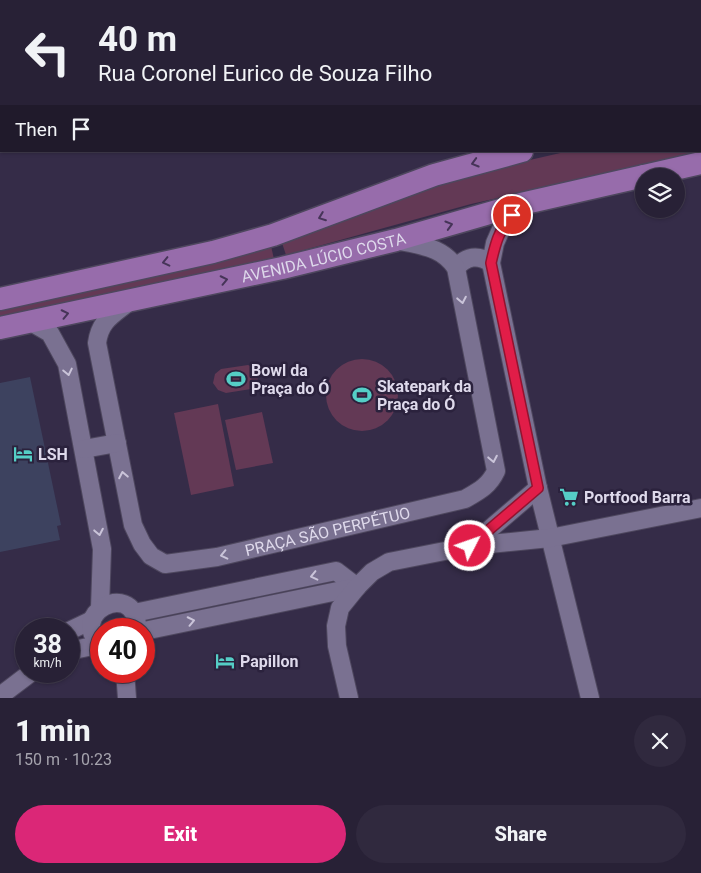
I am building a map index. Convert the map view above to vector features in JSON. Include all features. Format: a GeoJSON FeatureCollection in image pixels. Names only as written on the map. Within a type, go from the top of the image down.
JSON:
{"type":"FeatureCollection","features":[{"type":"Feature","properties":{"kind":"main road","name":"AVENIDA LÚCIO COSTA"},"geometry":{"type":"LineString","coordinates":[[0,299],[213,252],[273,235],[434,175],[518,152]]}},
{"type":"Feature","properties":{"kind":"main road","name":"AVENIDA LÚCIO COSTA"},"geometry":{"type":"LineString","coordinates":[[679,168],[701,163]]}},
{"type":"Feature","properties":{"kind":"main road","name":"AVENIDA LÚCIO COSTA"},"geometry":{"type":"LineString","coordinates":[[0,328],[282,268],[396,240],[521,204],[635,178]]}},
{"type":"Feature","properties":{"kind":"street"},"geometry":{"type":"LineString","coordinates":[[521,204],[503,225],[495,243],[491,263],[538,488],[590,698]]}},
{"type":"Feature","properties":{"kind":"street"},"geometry":{"type":"LineString","coordinates":[[396,240],[440,251],[450,258],[456,268],[468,258],[476,257],[491,263]]}},
{"type":"Feature","properties":{"kind":"street","name":"PRAÇA SÃO PERPÉTUO"},"geometry":{"type":"LineString","coordinates":[[130,300],[106,320],[99,331],[97,343],[133,526],[142,544],[151,556],[165,564],[217,557],[465,499],[486,486],[496,471],[456,268]]}},
{"type":"Feature","properties":{"kind":"street"},"geometry":{"type":"LineString","coordinates":[[31,322],[50,333],[67,364],[102,549],[95,618]]}},
{"type":"Feature","properties":{"kind":"street"},"geometry":{"type":"LineString","coordinates":[[84,449],[117,442]]}},
{"type":"Feature","properties":{"kind":"street"},"geometry":{"type":"LineString","coordinates":[[470,546],[538,488]]}},
{"type":"Feature","properties":{"kind":"street"},"geometry":{"type":"LineString","coordinates":[[349,698],[337,646],[336,626],[340,608],[372,572],[389,562],[470,546],[550,538],[701,508]]}},
{"type":"Feature","properties":{"kind":"street"},"geometry":{"type":"LineString","coordinates":[[148,618],[336,571],[357,587]]}},
{"type":"Feature","properties":{"kind":"street"},"geometry":{"type":"LineString","coordinates":[[155,629],[357,587]]}},
{"type":"Feature","properties":{"kind":"street"},"geometry":{"type":"LineString","coordinates":[[80,624],[96,614],[106,604],[122,604],[129,607],[134,618]]}},
{"type":"Feature","properties":{"kind":"street"},"geometry":{"type":"LineString","coordinates":[[0,681],[15,670]]}},
{"type":"Feature","properties":{"kind":"street"},"geometry":{"type":"LineString","coordinates":[[0,696],[17,683]]}},
{"type":"Feature","properties":{"kind":"shaded area"},"geometry":{"type":"Polygon","coordinates":[[[565,152],[695,152],[696,154],[471,204],[286,255],[282,243],[412,193],[490,169],[565,152]]]}},
{"type":"Feature","properties":{"kind":"shaded area"},"geometry":{"type":"Polygon","coordinates":[[[271,246],[274,259],[0,318],[0,309],[271,246]]]}},
{"type":"Feature","properties":{"kind":"shaded area","name":"Skatepark da Praça do Ó"},"geometry":{"type":"Polygon","coordinates":[[[355,359],[369,359],[388,369],[398,388],[398,402],[388,421],[369,431],[355,431],[336,421],[326,402],[326,388],[336,369],[355,359]]]}},
{"type":"Feature","properties":{"kind":"shaded area","name":"Bowl da Praça do Ó"},"geometry":{"type":"Polygon","coordinates":[[[248,365],[255,370],[258,377],[257,383],[251,389],[226,393],[218,390],[213,383],[215,374],[221,369],[248,365]]]}},
{"type":"Feature","properties":{"kind":"shaded area"},"geometry":{"type":"Polygon","coordinates":[[[218,404],[234,486],[191,495],[174,413],[218,404]]]}},
{"type":"Feature","properties":{"kind":"shaded area"},"geometry":{"type":"Polygon","coordinates":[[[262,412],[273,463],[236,470],[225,420],[262,412]]]}},
{"type":"Feature","properties":{"kind":"building","name":"LSH"},"geometry":{"type":"Polygon","coordinates":[[[30,377],[61,525],[57,526],[60,540],[0,552],[0,383],[30,377]]]}},
{"type":"Feature","properties":{"kind":"place","name":"Bowl da Praça do Ó"},"geometry":{"type":"Point","coordinates":[236,379]}},
{"type":"Feature","properties":{"kind":"place","name":"Skatepark da Praça do Ó"},"geometry":{"type":"Point","coordinates":[362,395]}},
{"type":"Feature","properties":{"kind":"place","name":"LSH"},"geometry":{"type":"Point","coordinates":[23,454]}},
{"type":"Feature","properties":{"kind":"place","name":"Portfood Barra"},"geometry":{"type":"Point","coordinates":[569,497]}},
{"type":"Feature","properties":{"kind":"place","name":"Papillon"},"geometry":{"type":"Point","coordinates":[225,661]}},
{"type":"Feature","properties":{"kind":"route"},"geometry":{"type":"LineString","coordinates":[[470,546],[538,488],[491,263],[495,243],[503,225],[512,215]]}}]}
